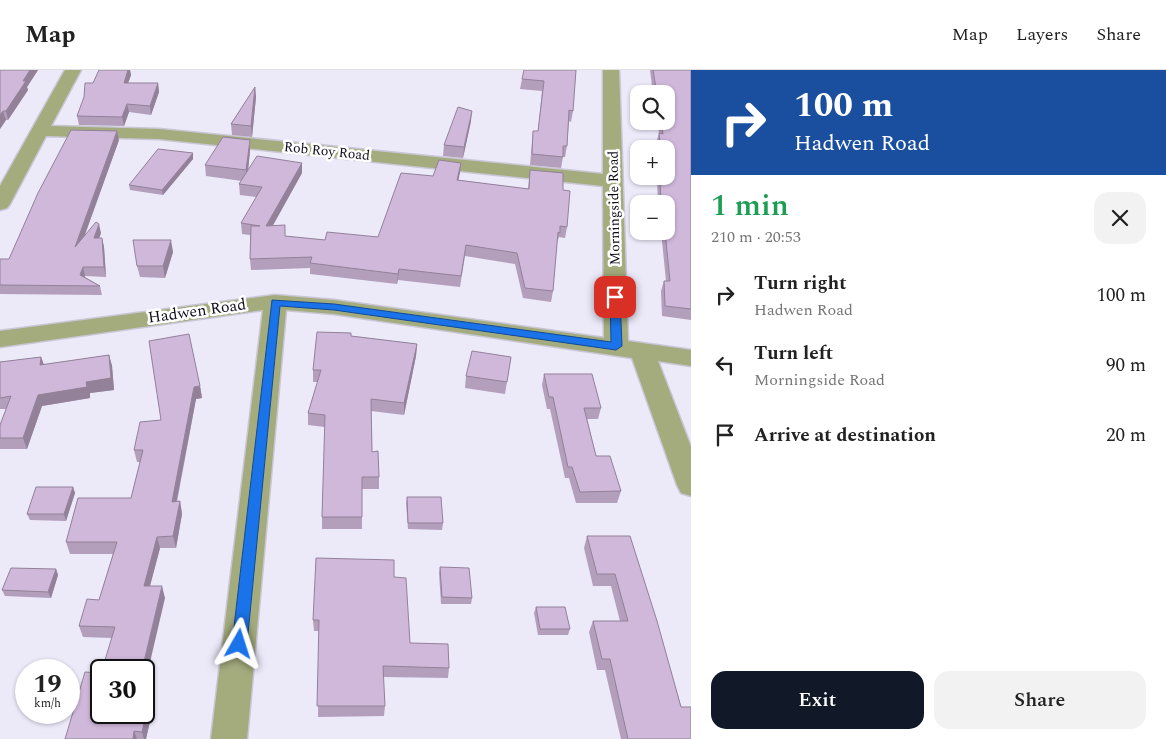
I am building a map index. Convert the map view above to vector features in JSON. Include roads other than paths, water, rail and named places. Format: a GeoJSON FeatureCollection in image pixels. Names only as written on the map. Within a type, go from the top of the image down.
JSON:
{"type":"FeatureCollection","features":[{"type":"Feature","properties":{"kind":"street"},"geometry":{"type":"LineString","coordinates":[[0,204],[73,70]]}},
{"type":"Feature","properties":{"kind":"street","name":"Morningside Road"},"geometry":{"type":"LineString","coordinates":[[611,70],[616,346]]}},
{"type":"Feature","properties":{"kind":"street","name":"Rob Roy Road"},"geometry":{"type":"LineString","coordinates":[[40,131],[159,134],[614,181]]}},
{"type":"Feature","properties":{"kind":"street"},"geometry":{"type":"LineString","coordinates":[[229,739],[275,302]]}},
{"type":"Feature","properties":{"kind":"street","name":"Hadwen Road"},"geometry":{"type":"LineString","coordinates":[[0,339],[217,307],[275,302],[334,307],[691,358]]}},
{"type":"Feature","properties":{"kind":"street"},"geometry":{"type":"LineString","coordinates":[[642,351],[691,485]]}}]}
